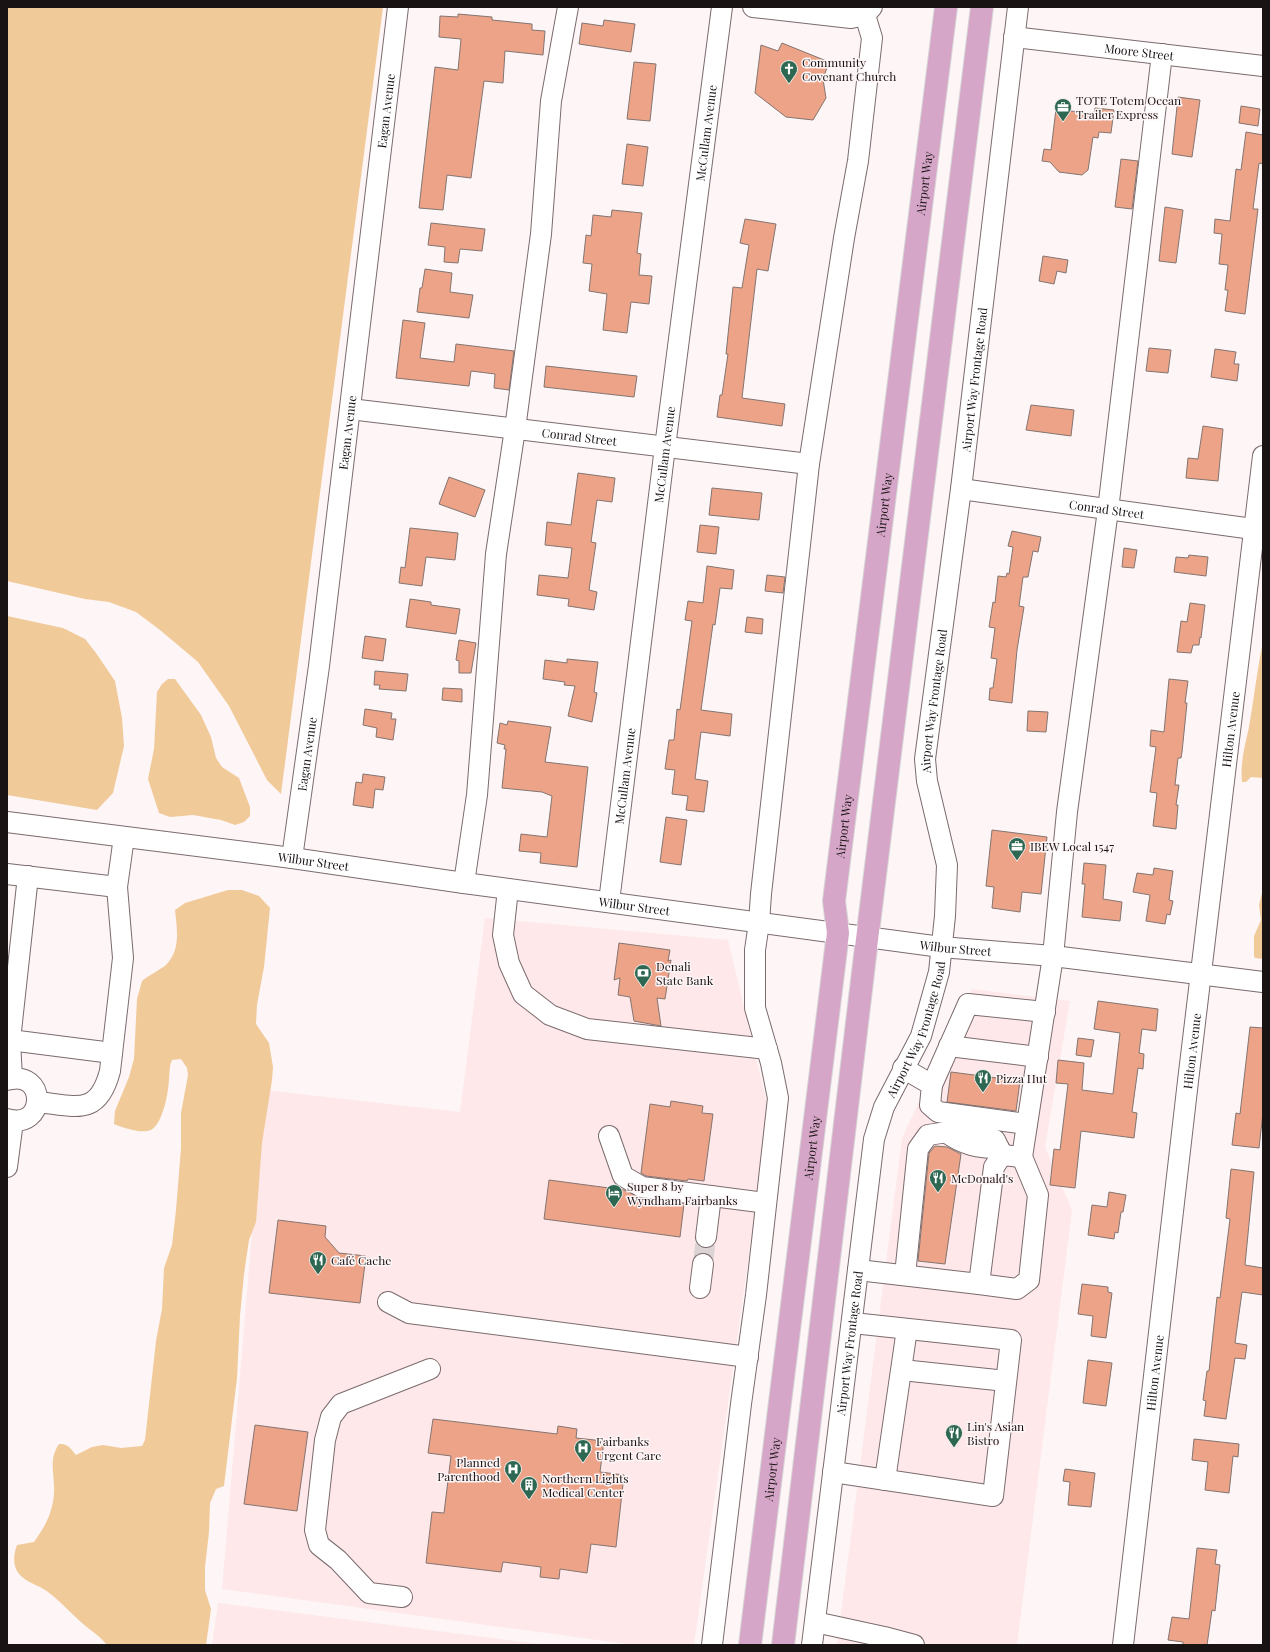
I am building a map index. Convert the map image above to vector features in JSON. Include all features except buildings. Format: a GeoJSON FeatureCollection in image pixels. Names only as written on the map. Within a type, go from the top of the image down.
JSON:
{"type":"FeatureCollection","features":[{"type":"Feature","properties":{"kind":"main road","name":"Airport Way"},"geometry":{"type":"LineString","coordinates":[[750,1645],[838,933],[834,901],[946,7]]}},
{"type":"Feature","properties":{"kind":"main road"},"geometry":{"type":"LineString","coordinates":[[783,1645],[867,938],[982,7]]}},
{"type":"Feature","properties":{"kind":"street","name":"Eagan Avenue"},"geometry":{"type":"LineString","coordinates":[[292,858],[319,666],[398,7]]}},
{"type":"Feature","properties":{"kind":"street"},"geometry":{"type":"LineString","coordinates":[[464,884],[477,795],[496,554],[515,429],[541,234],[551,101],[568,7]]}},
{"type":"Feature","properties":{"kind":"street","name":"McCullam Avenue"},"geometry":{"type":"LineString","coordinates":[[609,902],[665,447],[722,7]]}},
{"type":"Feature","properties":{"kind":"street"},"geometry":{"type":"LineString","coordinates":[[712,1645],[748,1357],[778,1098],[767,1049],[755,1008],[755,950],[760,924],[761,894],[809,464],[844,238],[858,161],[872,38],[868,11],[851,18],[753,7]]}},
{"type":"Feature","properties":{"kind":"street","name":"Airport Way Frontage Road"},"geometry":{"type":"LineString","coordinates":[[812,1645],[853,1323],[874,1139],[884,1107],[921,1036],[938,972],[945,916],[947,866],[927,781],[925,759],[960,489],[1018,7]]}},
{"type":"Feature","properties":{"kind":"street","name":"Moore Street"},"geometry":{"type":"LineString","coordinates":[[1014,37],[1263,66]]}},
{"type":"Feature","properties":{"kind":"street"},"geometry":{"type":"LineString","coordinates":[[979,1284],[994,1167],[1008,1153],[1027,1124],[1045,1012],[1053,956],[1067,812],[1108,510],[1162,54]]}},
{"type":"Feature","properties":{"kind":"street","name":"Conrad Street"},"geometry":{"type":"LineString","coordinates":[[350,409],[809,464]]}},
{"type":"Feature","properties":{"kind":"street","name":"Hilton Avenue"},"geometry":{"type":"LineString","coordinates":[[1123,1645],[1253,529],[1263,456]]}},
{"type":"Feature","properties":{"kind":"street","name":"Conrad Street"},"geometry":{"type":"LineString","coordinates":[[960,489],[1253,529]]}},
{"type":"Feature","properties":{"kind":"street","name":"Wilbur Street"},"geometry":{"type":"LineString","coordinates":[[7,822],[292,858],[464,884],[609,902],[867,938],[941,947],[1053,956],[1263,982]]}},
{"type":"Feature","properties":{"kind":"street"},"geometry":{"type":"LineString","coordinates":[[37,1102],[83,1106],[92,1103],[101,1096],[106,1086],[110,1071],[123,958],[118,887],[124,836]]}},
{"type":"Feature","properties":{"kind":"street"},"geometry":{"type":"LineString","coordinates":[[7,874],[118,887]]}},
{"type":"Feature","properties":{"kind":"street"},"geometry":{"type":"LineString","coordinates":[[7,1167],[10,1120],[21,1120],[28,1118],[33,1113],[37,1102],[36,1092],[32,1085],[20,1078],[9,1079],[10,1040],[28,876]]}},
{"type":"Feature","properties":{"kind":"street"},"geometry":{"type":"LineString","coordinates":[[508,889],[503,935],[508,963],[523,994],[550,1015],[587,1028],[767,1049]]}},
{"type":"Feature","properties":{"kind":"street"},"geometry":{"type":"LineString","coordinates":[[1027,1124],[938,1112],[930,1105],[932,1085],[968,1004],[1045,1012]]}},
{"type":"Feature","properties":{"kind":"street"},"geometry":{"type":"LineString","coordinates":[[10,1040],[112,1053]]}},
{"type":"Feature","properties":{"kind":"street"},"geometry":{"type":"LineString","coordinates":[[950,1046],[1038,1056]]}},
{"type":"Feature","properties":{"kind":"street"},"geometry":{"type":"LineString","coordinates":[[903,1068],[932,1085]]}},
{"type":"Feature","properties":{"kind":"street"},"geometry":{"type":"LineString","coordinates":[[858,1270],[1017,1289],[1029,1280],[1038,1195],[1008,1153],[995,1140],[980,1132],[966,1129],[928,1135],[918,1149],[904,1275]]}},
{"type":"Feature","properties":{"kind":"street"},"geometry":{"type":"LineString","coordinates":[[609,1136],[623,1176],[642,1186],[766,1203]]}},
{"type":"Feature","properties":{"kind":"street"},"geometry":{"type":"LineString","coordinates":[[706,1237],[711,1196]]}},
{"type":"Feature","properties":{"kind":"street"},"geometry":{"type":"LineString","coordinates":[[700,1288],[703,1264]]}},
{"type":"Feature","properties":{"kind":"street"},"geometry":{"type":"LineString","coordinates":[[388,1302],[409,1313],[748,1357]]}},
{"type":"Feature","properties":{"kind":"street"},"geometry":{"type":"LineString","coordinates":[[833,1472],[993,1496],[1011,1340],[853,1323]]}},
{"type":"Feature","properties":{"kind":"street"},"geometry":{"type":"LineString","coordinates":[[885,1480],[907,1329]]}},
{"type":"Feature","properties":{"kind":"street"},"geometry":{"type":"LineString","coordinates":[[402,1597],[369,1592],[338,1560],[319,1545],[315,1530],[325,1440],[331,1417],[341,1404],[430,1369]]}},
{"type":"Feature","properties":{"kind":"street"},"geometry":{"type":"LineString","coordinates":[[902,1370],[1006,1381]]}},
{"type":"Feature","properties":{"kind":"street"},"geometry":{"type":"LineString","coordinates":[[815,1622],[862,1638],[914,1645]]}},
{"type":"Feature","properties":{"kind":"shaded area"},"geometry":{"type":"Polygon","coordinates":[[[7,7],[383,7],[281,794],[267,780],[229,706],[198,662],[160,630],[136,612],[109,602],[85,599],[7,581],[7,7]]]}},
{"type":"Feature","properties":{"kind":"shaded area"},"geometry":{"type":"Polygon","coordinates":[[[7,616],[63,628],[85,639],[115,681],[122,718],[124,746],[113,793],[97,810],[7,795],[7,616]]]}},
{"type":"Feature","properties":{"kind":"shaded area"},"geometry":{"type":"Polygon","coordinates":[[[1263,642],[1263,778],[1251,777],[1246,782],[1242,782],[1243,754],[1263,642]]]}},
{"type":"Feature","properties":{"kind":"shaded area"},"geometry":{"type":"Polygon","coordinates":[[[168,679],[175,679],[201,715],[211,737],[216,758],[222,767],[239,778],[250,807],[250,816],[244,822],[235,825],[221,820],[193,815],[170,817],[159,813],[148,779],[154,749],[157,692],[162,684],[168,679]]]}},
{"type":"Feature","properties":{"kind":"shaded area"},"geometry":{"type":"Polygon","coordinates":[[[1263,889],[1263,959],[1255,958],[1254,956],[1254,936],[1261,920],[1259,905],[1263,889]]]}},
{"type":"Feature","properties":{"kind":"shaded area"},"geometry":{"type":"Polygon","coordinates":[[[228,890],[242,890],[259,896],[270,908],[264,967],[257,1005],[256,1024],[269,1043],[273,1067],[262,1143],[256,1222],[249,1240],[244,1274],[237,1378],[224,1486],[216,1489],[210,1503],[209,1532],[205,1567],[205,1590],[211,1609],[206,1645],[107,1645],[101,1638],[44,1589],[22,1577],[16,1569],[14,1563],[15,1554],[17,1545],[34,1542],[48,1519],[54,1493],[53,1462],[59,1444],[67,1445],[76,1455],[92,1447],[103,1445],[121,1448],[142,1446],[145,1440],[156,1341],[162,1309],[164,1268],[172,1245],[176,1210],[181,1148],[181,1113],[188,1075],[187,1068],[181,1059],[172,1060],[168,1090],[162,1114],[155,1127],[147,1131],[138,1131],[114,1124],[115,1111],[129,1077],[134,1059],[137,999],[142,981],[166,965],[174,953],[177,939],[175,910],[185,903],[228,890]]]}},
{"type":"Feature","properties":{"kind":"shaded area"},"geometry":{"type":"Polygon","coordinates":[[[485,918],[728,940],[769,1112],[694,1645],[634,1645],[222,1589],[264,1090],[460,1112],[485,918]]]}},
{"type":"Feature","properties":{"kind":"shaded area"},"geometry":{"type":"Polygon","coordinates":[[[972,989],[1070,1001],[1045,1147],[1072,1210],[1017,1645],[837,1645],[902,1138],[972,989]]]}},
{"type":"Feature","properties":{"kind":"shaded area"},"geometry":{"type":"Polygon","coordinates":[[[218,1603],[548,1645],[212,1645],[218,1603]]]}},
{"type":"Feature","properties":{"kind":"tunnel"},"geometry":{"type":"LineString","coordinates":[[703,1264],[706,1237]]}},
{"type":"Feature","properties":{"kind":"place","name":"Community Covenant Church"},"geometry":{"type":"Point","coordinates":[789,84]}},
{"type":"Feature","properties":{"kind":"place","name":"TOTE Totem Ocean Trailer Express"},"geometry":{"type":"Point","coordinates":[1063,122]}},
{"type":"Feature","properties":{"kind":"place","name":"IBEW Local 1547"},"geometry":{"type":"Point","coordinates":[1017,861]}},
{"type":"Feature","properties":{"kind":"place","name":"Denali State Bank"},"geometry":{"type":"Point","coordinates":[643,988]}},
{"type":"Feature","properties":{"kind":"place","name":"Pizza Hut"},"geometry":{"type":"Point","coordinates":[983,1093]}},
{"type":"Feature","properties":{"kind":"place","name":"McDonald's"},"geometry":{"type":"Point","coordinates":[938,1193]}},
{"type":"Feature","properties":{"kind":"place","name":"Super 8 by Wyndham Fairbanks"},"geometry":{"type":"Point","coordinates":[614,1208]}},
{"type":"Feature","properties":{"kind":"place","name":"Café Cache"},"geometry":{"type":"Point","coordinates":[318,1275]}},
{"type":"Feature","properties":{"kind":"place","name":"Lin's Asian Bistro"},"geometry":{"type":"Point","coordinates":[954,1448]}},
{"type":"Feature","properties":{"kind":"place","name":"Fairbanks Urgent Care"},"geometry":{"type":"Point","coordinates":[583,1463]}},
{"type":"Feature","properties":{"kind":"place","name":"Planned Parenthood"},"geometry":{"type":"Point","coordinates":[513,1484]}},
{"type":"Feature","properties":{"kind":"place","name":"Northern Lights Medical Center"},"geometry":{"type":"Point","coordinates":[529,1500]}}]}
